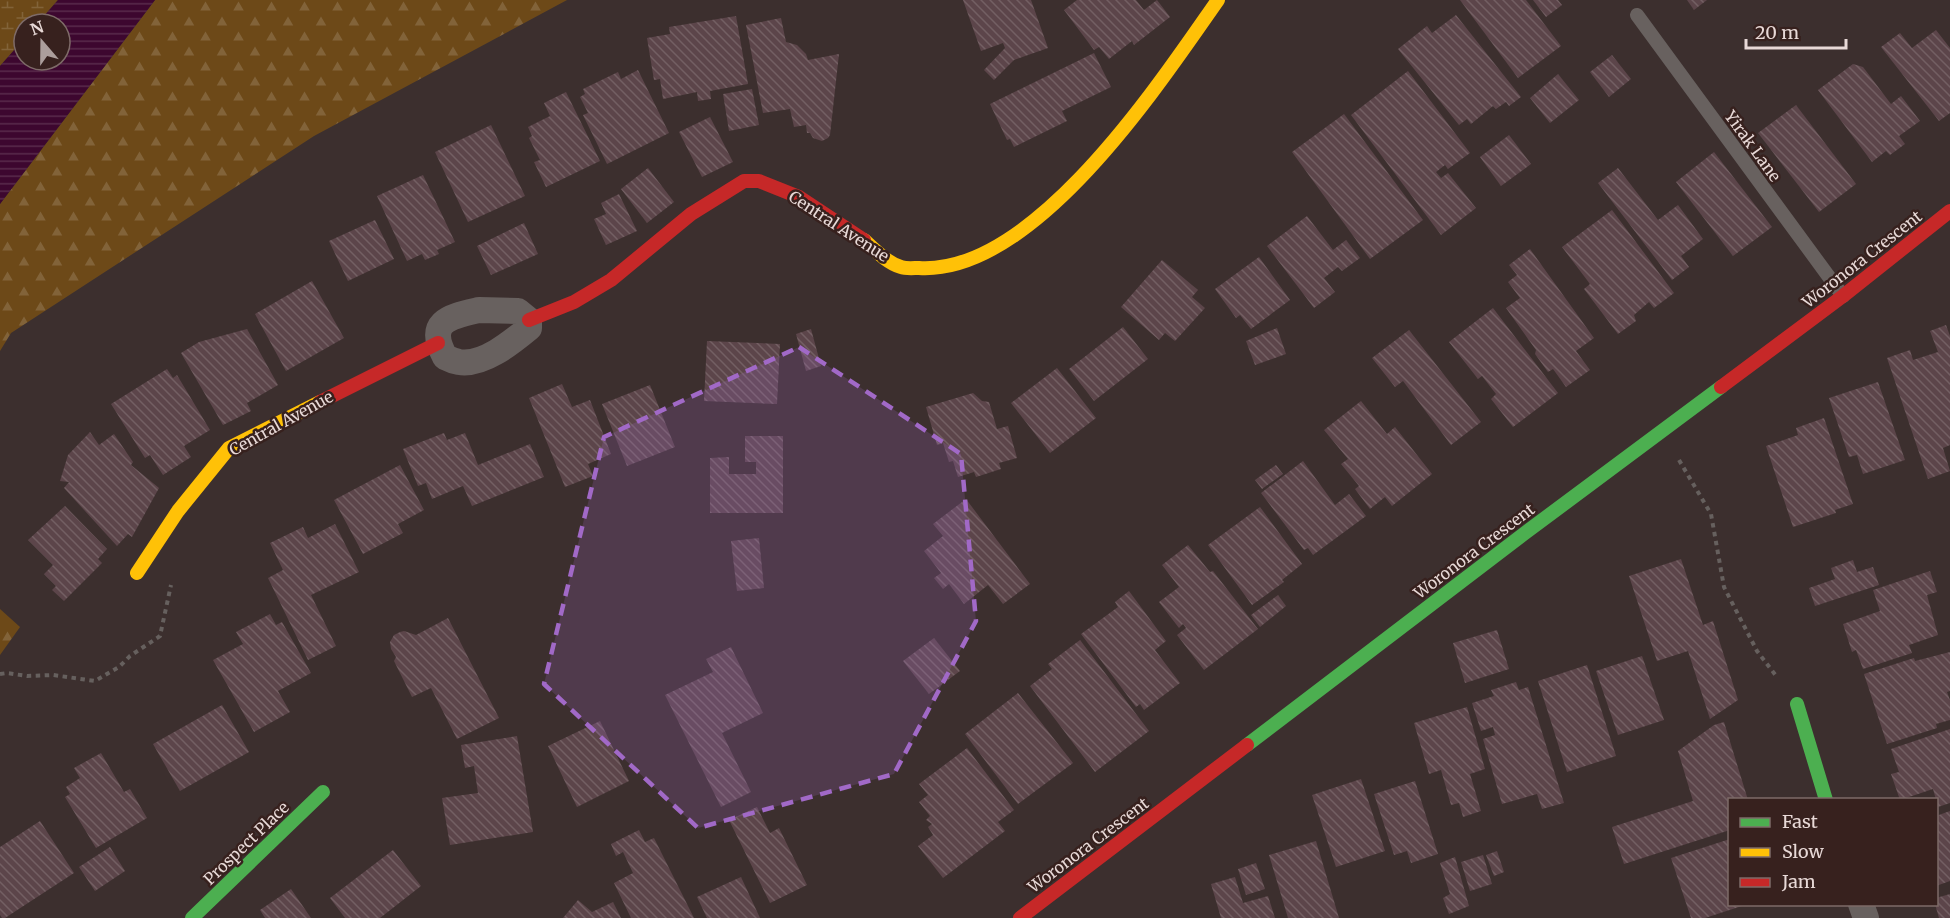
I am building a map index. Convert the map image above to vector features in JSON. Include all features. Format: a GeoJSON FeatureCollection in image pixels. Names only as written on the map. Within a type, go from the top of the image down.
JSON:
{"type":"FeatureCollection","features":[{"type":"Feature","properties":{"kind":"street","name":"Central Avenue"},"geometry":{"type":"LineString","coordinates":[[529,320],[574,302],[611,280],[691,214],[744,182],[759,182],[799,197],[864,240],[880,255],[901,267],[933,269],[962,264],[995,249],[1039,216],[1090,168],[1140,109],[1218,0]]}},
{"type":"Feature","properties":{"kind":"street","name":"Woronora Crescent"},"geometry":{"type":"LineString","coordinates":[[1020,918],[1525,533],[1843,296],[1950,211]]}},
{"type":"Feature","properties":{"kind":"street"},"geometry":{"type":"LineString","coordinates":[[479,310],[518,311],[529,320],[529,328],[506,347],[483,358],[460,362],[445,357],[438,343],[439,329],[450,316],[479,310]]}},
{"type":"Feature","properties":{"kind":"street","name":"Central Avenue"},"geometry":{"type":"LineString","coordinates":[[137,573],[178,511],[229,448],[438,343]]}},
{"type":"Feature","properties":{"kind":"street"},"geometry":{"type":"LineString","coordinates":[[1797,704],[1825,798]]}},
{"type":"Feature","properties":{"kind":"street","name":"Prospect Place"},"geometry":{"type":"LineString","coordinates":[[192,918],[322,792]]}},
{"type":"Feature","properties":{"kind":"lane","name":"Yirak Lane"},"geometry":{"type":"LineString","coordinates":[[1636,15],[1843,296]]}},
{"type":"Feature","properties":{"kind":"path"},"geometry":{"type":"LineString","coordinates":[[1668,426],[1681,466],[1711,514],[1724,587],[1757,651],[1797,704]]}},
{"type":"Feature","properties":{"kind":"path"},"geometry":{"type":"LineString","coordinates":[[0,674],[53,675],[95,681],[119,667],[130,656],[160,636],[171,581]]}},
{"type":"Feature","properties":{"kind":"highlighted area"},"geometry":{"type":"Polygon","coordinates":[[[799,347],[961,454],[976,621],[894,774],[698,828],[544,684],[604,437],[799,347]]]}},
{"type":"Feature","properties":{"kind":"green space"},"geometry":{"type":"Polygon","coordinates":[[[0,0],[58,0],[48,12],[12,12],[12,52],[0,66],[0,0]]]}},
{"type":"Feature","properties":{"kind":"green space"},"geometry":{"type":"Polygon","coordinates":[[[155,0],[567,0],[314,136],[11,333],[0,351],[0,204],[155,0]]]}},
{"type":"Feature","properties":{"kind":"green space"},"geometry":{"type":"Polygon","coordinates":[[[0,609],[20,627],[0,655],[0,609]]]}},
{"type":"Feature","properties":{"kind":"shaded area"},"geometry":{"type":"Polygon","coordinates":[[[58,0],[155,0],[0,204],[0,66],[12,52],[12,72],[72,72],[72,12],[48,12],[58,0]]]}},
{"type":"Feature","properties":{"kind":"building"},"geometry":{"type":"Polygon","coordinates":[[[963,0],[1031,0],[1048,48],[1014,60],[994,80],[984,70],[1005,48],[1003,43],[981,51],[963,0]]]}},
{"type":"Feature","properties":{"kind":"building"},"geometry":{"type":"Polygon","coordinates":[[[1077,0],[1136,0],[1144,10],[1157,0],[1170,17],[1134,45],[1132,41],[1109,59],[1099,47],[1094,50],[1064,10],[1077,0]]]}},
{"type":"Feature","properties":{"kind":"building"},"geometry":{"type":"Polygon","coordinates":[[[1460,0],[1526,0],[1561,46],[1518,78],[1460,0]]]}},
{"type":"Feature","properties":{"kind":"building"},"geometry":{"type":"Polygon","coordinates":[[[1533,0],[1558,0],[1562,5],[1546,17],[1533,0]]]}},
{"type":"Feature","properties":{"kind":"building"},"geometry":{"type":"Polygon","coordinates":[[[1687,0],[1707,0],[1694,10],[1687,0]]]}},
{"type":"Feature","properties":{"kind":"building"},"geometry":{"type":"Polygon","coordinates":[[[1456,15],[1521,97],[1509,106],[1506,102],[1496,109],[1493,106],[1471,124],[1467,119],[1459,125],[1398,49],[1427,26],[1432,33],[1456,15]]]}},
{"type":"Feature","properties":{"kind":"building"},"geometry":{"type":"Polygon","coordinates":[[[736,16],[748,84],[710,91],[711,99],[698,101],[697,92],[663,99],[660,79],[654,80],[647,38],[670,34],[669,27],[736,16]]]}},
{"type":"Feature","properties":{"kind":"building"},"geometry":{"type":"Polygon","coordinates":[[[781,18],[786,42],[797,45],[806,54],[808,60],[839,54],[830,135],[822,141],[807,133],[806,125],[794,127],[790,109],[763,113],[746,25],[781,18]]]}},
{"type":"Feature","properties":{"kind":"building"},"geometry":{"type":"Polygon","coordinates":[[[1936,30],[1950,48],[1950,113],[1939,121],[1881,47],[1900,33],[1912,48],[1936,30]]]}},
{"type":"Feature","properties":{"kind":"building"},"geometry":{"type":"Polygon","coordinates":[[[1094,53],[1111,87],[1062,111],[1067,121],[1014,147],[1010,139],[1007,140],[990,104],[1094,53]]]}},
{"type":"Feature","properties":{"kind":"building"},"geometry":{"type":"Polygon","coordinates":[[[1612,55],[1631,79],[1609,97],[1590,72],[1612,55]]]}},
{"type":"Feature","properties":{"kind":"building"},"geometry":{"type":"Polygon","coordinates":[[[1853,64],[1863,67],[1891,104],[1901,96],[1920,121],[1899,136],[1905,144],[1890,155],[1886,151],[1872,162],[1818,90],[1853,64]]]}},
{"type":"Feature","properties":{"kind":"building"},"geometry":{"type":"Polygon","coordinates":[[[638,70],[669,133],[607,164],[583,115],[588,113],[580,97],[585,94],[583,89],[618,72],[621,79],[638,70]]]}},
{"type":"Feature","properties":{"kind":"building"},"geometry":{"type":"Polygon","coordinates":[[[1408,71],[1470,153],[1448,169],[1445,165],[1436,172],[1441,178],[1448,173],[1476,208],[1441,235],[1351,115],[1408,71]]]}},
{"type":"Feature","properties":{"kind":"building"},"geometry":{"type":"Polygon","coordinates":[[[1558,74],[1579,100],[1550,123],[1530,98],[1558,74]]]}},
{"type":"Feature","properties":{"kind":"building"},"geometry":{"type":"Polygon","coordinates":[[[752,89],[759,125],[729,131],[723,94],[752,89]]]}},
{"type":"Feature","properties":{"kind":"building"},"geometry":{"type":"Polygon","coordinates":[[[566,92],[600,161],[546,187],[534,162],[540,160],[529,138],[532,136],[528,127],[550,116],[544,103],[566,92]]]}},
{"type":"Feature","properties":{"kind":"building"},"geometry":{"type":"Polygon","coordinates":[[[1796,105],[1856,184],[1819,212],[1758,133],[1796,105]]]}},
{"type":"Feature","properties":{"kind":"building"},"geometry":{"type":"Polygon","coordinates":[[[1344,114],[1423,220],[1370,259],[1292,152],[1344,114]]]}},
{"type":"Feature","properties":{"kind":"building"},"geometry":{"type":"Polygon","coordinates":[[[710,117],[733,162],[702,177],[679,132],[710,117]]]}},
{"type":"Feature","properties":{"kind":"building"},"geometry":{"type":"Polygon","coordinates":[[[491,125],[525,196],[468,222],[435,152],[491,125]]]}},
{"type":"Feature","properties":{"kind":"building"},"geometry":{"type":"Polygon","coordinates":[[[1509,135],[1531,164],[1501,186],[1480,157],[1509,135]]]}},
{"type":"Feature","properties":{"kind":"building"},"geometry":{"type":"Polygon","coordinates":[[[1714,152],[1772,227],[1733,256],[1676,182],[1714,152]]]}},
{"type":"Feature","properties":{"kind":"building"},"geometry":{"type":"Polygon","coordinates":[[[648,168],[674,202],[647,223],[621,189],[648,168]]]}},
{"type":"Feature","properties":{"kind":"building"},"geometry":{"type":"Polygon","coordinates":[[[1618,168],[1658,220],[1678,205],[1703,239],[1681,256],[1689,267],[1672,280],[1598,183],[1618,168]]]}},
{"type":"Feature","properties":{"kind":"building"},"geometry":{"type":"Polygon","coordinates":[[[423,175],[455,242],[437,250],[439,254],[425,260],[422,254],[407,261],[377,196],[423,175]]]}},
{"type":"Feature","properties":{"kind":"building"},"geometry":{"type":"Polygon","coordinates":[[[619,194],[637,231],[606,245],[594,219],[606,214],[601,203],[619,194]]]}},
{"type":"Feature","properties":{"kind":"building"},"geometry":{"type":"Polygon","coordinates":[[[1612,210],[1674,293],[1654,308],[1649,302],[1634,315],[1636,321],[1618,334],[1584,289],[1590,284],[1562,247],[1612,210]]]}},
{"type":"Feature","properties":{"kind":"building"},"geometry":{"type":"Polygon","coordinates":[[[1307,216],[1333,250],[1346,240],[1360,258],[1342,271],[1338,267],[1324,278],[1335,292],[1314,308],[1267,246],[1307,216]]]}},
{"type":"Feature","properties":{"kind":"building"},"geometry":{"type":"Polygon","coordinates":[[[375,220],[394,259],[348,281],[329,241],[375,220]]]}},
{"type":"Feature","properties":{"kind":"building"},"geometry":{"type":"Polygon","coordinates":[[[524,223],[538,254],[491,275],[477,246],[524,223]]]}},
{"type":"Feature","properties":{"kind":"building"},"geometry":{"type":"Polygon","coordinates":[[[1530,249],[1594,338],[1576,351],[1590,370],[1566,387],[1553,369],[1548,372],[1535,354],[1536,350],[1506,308],[1520,298],[1508,282],[1517,275],[1509,265],[1530,249]]]}},
{"type":"Feature","properties":{"kind":"building"},"geometry":{"type":"Polygon","coordinates":[[[1259,257],[1290,300],[1251,329],[1240,315],[1236,318],[1215,289],[1259,257]]]}},
{"type":"Feature","properties":{"kind":"building"},"geometry":{"type":"Polygon","coordinates":[[[1162,260],[1198,290],[1192,297],[1205,308],[1175,341],[1165,333],[1159,340],[1121,307],[1162,260]]]}},
{"type":"Feature","properties":{"kind":"building"},"geometry":{"type":"Polygon","coordinates":[[[312,281],[344,338],[286,371],[255,314],[312,281]]]}},
{"type":"Feature","properties":{"kind":"building"},"geometry":{"type":"Polygon","coordinates":[[[1493,308],[1558,393],[1513,427],[1491,399],[1496,394],[1482,376],[1478,379],[1449,342],[1493,308]]]}},
{"type":"Feature","properties":{"kind":"building"},"geometry":{"type":"Polygon","coordinates":[[[1946,325],[1950,336],[1950,445],[1943,448],[1950,471],[1928,479],[1887,358],[1910,350],[1913,360],[1938,352],[1930,331],[1946,325]]]}},
{"type":"Feature","properties":{"kind":"building"},"geometry":{"type":"Polygon","coordinates":[[[1123,327],[1148,359],[1094,401],[1069,369],[1123,327]]]}},
{"type":"Feature","properties":{"kind":"building"},"geometry":{"type":"Polygon","coordinates":[[[1277,328],[1286,354],[1255,365],[1246,341],[1277,328]]]}},
{"type":"Feature","properties":{"kind":"building"},"geometry":{"type":"Polygon","coordinates":[[[247,329],[278,385],[247,403],[251,411],[223,425],[181,353],[199,342],[247,329]]]}},
{"type":"Feature","properties":{"kind":"building"},"geometry":{"type":"Polygon","coordinates":[[[811,329],[821,366],[806,371],[796,334],[811,329]]]}},
{"type":"Feature","properties":{"kind":"building"},"geometry":{"type":"Polygon","coordinates":[[[1409,330],[1481,422],[1451,445],[1403,381],[1395,387],[1372,358],[1409,330]]]}},
{"type":"Feature","properties":{"kind":"building"},"geometry":{"type":"Polygon","coordinates":[[[707,341],[780,344],[777,404],[704,401],[707,341]]]}},
{"type":"Feature","properties":{"kind":"building"},"geometry":{"type":"Polygon","coordinates":[[[1057,368],[1096,418],[1050,453],[1011,403],[1057,368]]]}},
{"type":"Feature","properties":{"kind":"building"},"geometry":{"type":"Polygon","coordinates":[[[167,369],[173,378],[177,375],[210,430],[184,446],[191,457],[163,475],[150,455],[145,458],[111,404],[167,369]]]}},
{"type":"Feature","properties":{"kind":"building"},"geometry":{"type":"Polygon","coordinates":[[[1878,382],[1905,460],[1863,474],[1857,455],[1849,457],[1829,398],[1878,382]]]}},
{"type":"Feature","properties":{"kind":"building"},"geometry":{"type":"Polygon","coordinates":[[[562,384],[572,407],[590,400],[611,454],[588,464],[593,476],[565,487],[529,398],[562,384]]]}},
{"type":"Feature","properties":{"kind":"building"},"geometry":{"type":"Polygon","coordinates":[[[650,385],[675,447],[627,466],[602,404],[650,385]]]}},
{"type":"Feature","properties":{"kind":"building"},"geometry":{"type":"Polygon","coordinates":[[[973,393],[982,401],[989,402],[997,429],[1008,426],[1017,458],[999,463],[1001,469],[976,477],[974,472],[958,477],[953,461],[949,462],[943,443],[937,445],[926,407],[973,393]]]}},
{"type":"Feature","properties":{"kind":"building"},"geometry":{"type":"Polygon","coordinates":[[[1361,401],[1387,434],[1395,427],[1432,474],[1392,506],[1385,497],[1370,509],[1355,489],[1359,486],[1341,464],[1348,459],[1324,430],[1361,401]]]}},
{"type":"Feature","properties":{"kind":"building"},"geometry":{"type":"Polygon","coordinates":[[[1824,418],[1853,504],[1835,510],[1836,513],[1793,527],[1766,446],[1798,435],[1796,428],[1824,418]]]}},
{"type":"Feature","properties":{"kind":"building"},"geometry":{"type":"Polygon","coordinates":[[[90,432],[99,445],[114,434],[133,462],[131,465],[159,488],[132,537],[128,534],[117,546],[64,488],[69,482],[60,481],[68,455],[90,432]]]}},
{"type":"Feature","properties":{"kind":"building"},"geometry":{"type":"Polygon","coordinates":[[[444,433],[447,440],[465,433],[478,465],[530,444],[544,477],[472,506],[463,486],[432,499],[426,483],[418,486],[403,449],[444,433]]]}},
{"type":"Feature","properties":{"kind":"building"},"geometry":{"type":"Polygon","coordinates":[[[745,436],[783,436],[783,513],[710,513],[710,458],[729,457],[729,474],[756,474],[756,462],[745,462],[745,436]]]}},
{"type":"Feature","properties":{"kind":"building"},"geometry":{"type":"Polygon","coordinates":[[[1303,461],[1335,505],[1349,494],[1366,516],[1313,555],[1308,548],[1304,550],[1261,493],[1303,461]]]}},
{"type":"Feature","properties":{"kind":"building"},"geometry":{"type":"Polygon","coordinates":[[[400,465],[424,510],[398,524],[403,533],[363,554],[334,500],[400,465]]]}},
{"type":"Feature","properties":{"kind":"building"},"geometry":{"type":"Polygon","coordinates":[[[1276,465],[1283,474],[1262,489],[1255,480],[1276,465]]]}},
{"type":"Feature","properties":{"kind":"building"},"geometry":{"type":"Polygon","coordinates":[[[966,499],[1030,584],[1003,604],[988,585],[964,604],[949,584],[943,589],[934,578],[941,573],[924,551],[943,536],[933,524],[966,499]]]}},
{"type":"Feature","properties":{"kind":"building"},"geometry":{"type":"Polygon","coordinates":[[[65,506],[107,549],[98,559],[102,563],[64,601],[52,590],[56,586],[44,574],[53,565],[28,540],[65,506]]]}},
{"type":"Feature","properties":{"kind":"building"},"geometry":{"type":"Polygon","coordinates":[[[1260,507],[1302,564],[1282,580],[1284,582],[1252,605],[1208,545],[1260,507]]]}},
{"type":"Feature","properties":{"kind":"building"},"geometry":{"type":"Polygon","coordinates":[[[335,524],[359,572],[311,595],[336,646],[308,660],[268,578],[283,570],[270,543],[303,527],[308,538],[335,524]]]}},
{"type":"Feature","properties":{"kind":"building"},"geometry":{"type":"Polygon","coordinates":[[[759,538],[764,588],[737,591],[731,541],[759,538]]]}},
{"type":"Feature","properties":{"kind":"building"},"geometry":{"type":"Polygon","coordinates":[[[1188,545],[1210,572],[1213,571],[1258,629],[1204,670],[1177,635],[1186,628],[1183,624],[1179,628],[1159,602],[1179,587],[1162,565],[1188,545]]]}},
{"type":"Feature","properties":{"kind":"building"},"geometry":{"type":"Polygon","coordinates":[[[1681,559],[1703,625],[1713,621],[1738,700],[1710,719],[1688,651],[1657,661],[1629,576],[1681,559]]]}},
{"type":"Feature","properties":{"kind":"building"},"geometry":{"type":"Polygon","coordinates":[[[1853,560],[1857,572],[1873,567],[1879,585],[1815,606],[1809,588],[1835,579],[1831,568],[1853,560]]]}},
{"type":"Feature","properties":{"kind":"building"},"geometry":{"type":"Polygon","coordinates":[[[1930,571],[1937,592],[1927,595],[1938,635],[1909,645],[1912,653],[1863,669],[1856,650],[1852,652],[1843,624],[1880,611],[1873,590],[1930,571]]]}},
{"type":"Feature","properties":{"kind":"building"},"geometry":{"type":"Polygon","coordinates":[[[1129,591],[1166,641],[1155,650],[1180,683],[1144,710],[1140,704],[1136,707],[1081,634],[1118,607],[1115,602],[1129,591]]]}},
{"type":"Feature","properties":{"kind":"building"},"geometry":{"type":"Polygon","coordinates":[[[1278,595],[1286,606],[1260,627],[1251,615],[1278,595]]]}},
{"type":"Feature","properties":{"kind":"building"},"geometry":{"type":"Polygon","coordinates":[[[270,614],[276,625],[282,622],[311,673],[278,691],[290,712],[254,732],[213,660],[243,644],[236,632],[270,614]]]}},
{"type":"Feature","properties":{"kind":"building"},"geometry":{"type":"Polygon","coordinates":[[[448,618],[499,718],[457,739],[431,688],[412,697],[394,661],[396,657],[390,642],[394,635],[400,632],[416,635],[448,618]]]}},
{"type":"Feature","properties":{"kind":"building"},"geometry":{"type":"Polygon","coordinates":[[[1497,630],[1509,669],[1465,683],[1453,643],[1497,630]]]}},
{"type":"Feature","properties":{"kind":"building"},"geometry":{"type":"Polygon","coordinates":[[[934,638],[960,671],[929,694],[903,661],[934,638]]]}},
{"type":"Feature","properties":{"kind":"building"},"geometry":{"type":"Polygon","coordinates":[[[1080,640],[1149,731],[1095,772],[1030,686],[1052,669],[1048,664],[1080,640]]]}},
{"type":"Feature","properties":{"kind":"building"},"geometry":{"type":"Polygon","coordinates":[[[731,647],[763,713],[722,733],[751,792],[721,807],[665,695],[713,672],[706,659],[731,647]]]}},
{"type":"Feature","properties":{"kind":"building"},"geometry":{"type":"Polygon","coordinates":[[[1950,652],[1950,691],[1947,692],[1950,700],[1950,720],[1936,724],[1937,728],[1887,744],[1864,674],[1914,658],[1915,661],[1950,652]]]}},
{"type":"Feature","properties":{"kind":"building"},"geometry":{"type":"Polygon","coordinates":[[[1642,656],[1664,720],[1618,735],[1596,671],[1642,656]]]}},
{"type":"Feature","properties":{"kind":"building"},"geometry":{"type":"Polygon","coordinates":[[[1587,665],[1616,756],[1567,772],[1538,681],[1587,665]]]}},
{"type":"Feature","properties":{"kind":"building"},"geometry":{"type":"Polygon","coordinates":[[[1516,682],[1519,690],[1528,687],[1564,803],[1542,809],[1537,794],[1502,804],[1483,739],[1495,735],[1493,727],[1481,731],[1472,703],[1494,696],[1491,690],[1516,682]]]}},
{"type":"Feature","properties":{"kind":"building"},"geometry":{"type":"Polygon","coordinates":[[[1018,693],[1073,763],[1018,804],[965,734],[1018,693]]]}},
{"type":"Feature","properties":{"kind":"building"},"geometry":{"type":"Polygon","coordinates":[[[222,705],[249,752],[180,791],[153,744],[222,705]]]}},
{"type":"Feature","properties":{"kind":"building"},"geometry":{"type":"Polygon","coordinates":[[[1467,707],[1485,769],[1470,774],[1481,811],[1463,817],[1459,803],[1451,805],[1441,770],[1429,774],[1414,723],[1467,707]]]}},
{"type":"Feature","properties":{"kind":"building"},"geometry":{"type":"Polygon","coordinates":[[[600,721],[629,781],[577,807],[548,746],[600,721]]]}},
{"type":"Feature","properties":{"kind":"building"},"geometry":{"type":"Polygon","coordinates":[[[1724,722],[1747,798],[1728,798],[1728,831],[1624,864],[1612,827],[1693,801],[1678,751],[1714,725],[1724,722]]]}},
{"type":"Feature","properties":{"kind":"building"},"geometry":{"type":"Polygon","coordinates":[[[1950,729],[1950,803],[1938,807],[1938,798],[1936,798],[1933,789],[1899,798],[1891,774],[1899,772],[1891,749],[1950,729]]]}},
{"type":"Feature","properties":{"kind":"building"},"geometry":{"type":"Polygon","coordinates":[[[517,736],[533,832],[450,845],[442,798],[478,793],[474,766],[465,768],[461,745],[517,736]]]}},
{"type":"Feature","properties":{"kind":"building"},"geometry":{"type":"Polygon","coordinates":[[[967,748],[1014,810],[998,822],[1005,831],[943,878],[918,846],[933,835],[928,827],[932,824],[926,820],[930,816],[919,802],[928,795],[919,784],[967,748]]]}},
{"type":"Feature","properties":{"kind":"building"},"geometry":{"type":"Polygon","coordinates":[[[101,753],[124,792],[130,789],[147,818],[96,848],[65,797],[70,794],[66,787],[80,778],[74,768],[101,753]]]}},
{"type":"Feature","properties":{"kind":"building"},"geometry":{"type":"Polygon","coordinates":[[[1361,779],[1385,851],[1336,867],[1312,795],[1361,779]]]}},
{"type":"Feature","properties":{"kind":"building"},"geometry":{"type":"Polygon","coordinates":[[[1415,781],[1438,854],[1411,863],[1407,851],[1394,855],[1374,794],[1415,781]]]}},
{"type":"Feature","properties":{"kind":"building"},"geometry":{"type":"Polygon","coordinates":[[[757,807],[770,833],[779,828],[807,885],[770,903],[729,820],[757,807]]]}},
{"type":"Feature","properties":{"kind":"building"},"geometry":{"type":"Polygon","coordinates":[[[1950,811],[1950,881],[1938,885],[1938,815],[1950,811]]]}},
{"type":"Feature","properties":{"kind":"building"},"geometry":{"type":"Polygon","coordinates":[[[40,821],[74,873],[2,918],[0,915],[0,847],[40,821]]]}},
{"type":"Feature","properties":{"kind":"building"},"geometry":{"type":"Polygon","coordinates":[[[639,830],[645,842],[654,838],[694,918],[631,918],[614,883],[633,873],[623,852],[616,856],[611,844],[639,830]]]}},
{"type":"Feature","properties":{"kind":"building"},"geometry":{"type":"Polygon","coordinates":[[[1728,840],[1728,906],[1742,906],[1705,918],[1691,918],[1671,858],[1728,840]]]}},
{"type":"Feature","properties":{"kind":"building"},"geometry":{"type":"Polygon","coordinates":[[[1316,841],[1339,918],[1288,918],[1269,855],[1316,841]]]}},
{"type":"Feature","properties":{"kind":"building"},"geometry":{"type":"Polygon","coordinates":[[[110,847],[125,871],[95,891],[79,867],[110,847]]]}},
{"type":"Feature","properties":{"kind":"building"},"geometry":{"type":"Polygon","coordinates":[[[393,850],[421,886],[380,918],[345,918],[330,898],[393,850]]]}},
{"type":"Feature","properties":{"kind":"building"},"geometry":{"type":"Polygon","coordinates":[[[1497,851],[1504,872],[1494,876],[1486,855],[1497,851]]]}},
{"type":"Feature","properties":{"kind":"building"},"geometry":{"type":"Polygon","coordinates":[[[1483,855],[1492,884],[1470,891],[1461,862],[1483,855]]]}},
{"type":"Feature","properties":{"kind":"building"},"geometry":{"type":"Polygon","coordinates":[[[1455,857],[1469,906],[1449,914],[1443,898],[1450,894],[1440,863],[1455,857]]]}},
{"type":"Feature","properties":{"kind":"building"},"geometry":{"type":"Polygon","coordinates":[[[1256,863],[1265,889],[1246,895],[1238,869],[1256,863]]]}},
{"type":"Feature","properties":{"kind":"building"},"geometry":{"type":"Polygon","coordinates":[[[741,877],[760,918],[707,918],[697,897],[741,877]]]}},
{"type":"Feature","properties":{"kind":"building"},"geometry":{"type":"Polygon","coordinates":[[[1235,877],[1243,903],[1268,896],[1275,918],[1221,918],[1211,884],[1235,877]]]}},
{"type":"Feature","properties":{"kind":"building"},"geometry":{"type":"Polygon","coordinates":[[[291,889],[311,918],[265,918],[260,910],[291,889]]]}},
{"type":"Feature","properties":{"kind":"building"},"geometry":{"type":"Polygon","coordinates":[[[1950,894],[1950,918],[1939,918],[1936,906],[1938,906],[1938,897],[1950,894]]]}},
{"type":"Feature","properties":{"kind":"building"},"geometry":{"type":"Polygon","coordinates":[[[578,900],[592,912],[613,902],[621,918],[563,918],[578,900]]]}},
{"type":"Feature","properties":{"kind":"traffic: fast"},"geometry":{"type":"LineString","coordinates":[[1247,745],[1721,387]]}},
{"type":"Feature","properties":{"kind":"traffic: fast"},"geometry":{"type":"LineString","coordinates":[[1797,704],[1825,798]]}},
{"type":"Feature","properties":{"kind":"traffic: fast"},"geometry":{"type":"LineString","coordinates":[[192,918],[323,792]]}},
{"type":"Feature","properties":{"kind":"traffic: slow"},"geometry":{"type":"LineString","coordinates":[[864,240],[881,256],[903,268],[962,262],[1006,241],[1049,208],[1090,168],[1128,124],[1218,0]]}},
{"type":"Feature","properties":{"kind":"traffic: slow"},"geometry":{"type":"LineString","coordinates":[[137,573],[178,511],[229,448],[320,402]]}},
{"type":"Feature","properties":{"kind":"traffic: jam"},"geometry":{"type":"LineString","coordinates":[[529,320],[574,302],[611,280],[691,214],[744,181],[759,181],[799,197],[864,240]]}},
{"type":"Feature","properties":{"kind":"traffic: jam"},"geometry":{"type":"LineString","coordinates":[[1721,387],[1843,296],[1950,211]]}},
{"type":"Feature","properties":{"kind":"traffic: jam"},"geometry":{"type":"LineString","coordinates":[[320,402],[438,343]]}},
{"type":"Feature","properties":{"kind":"traffic: jam"},"geometry":{"type":"LineString","coordinates":[[1020,918],[1247,745]]}}]}
